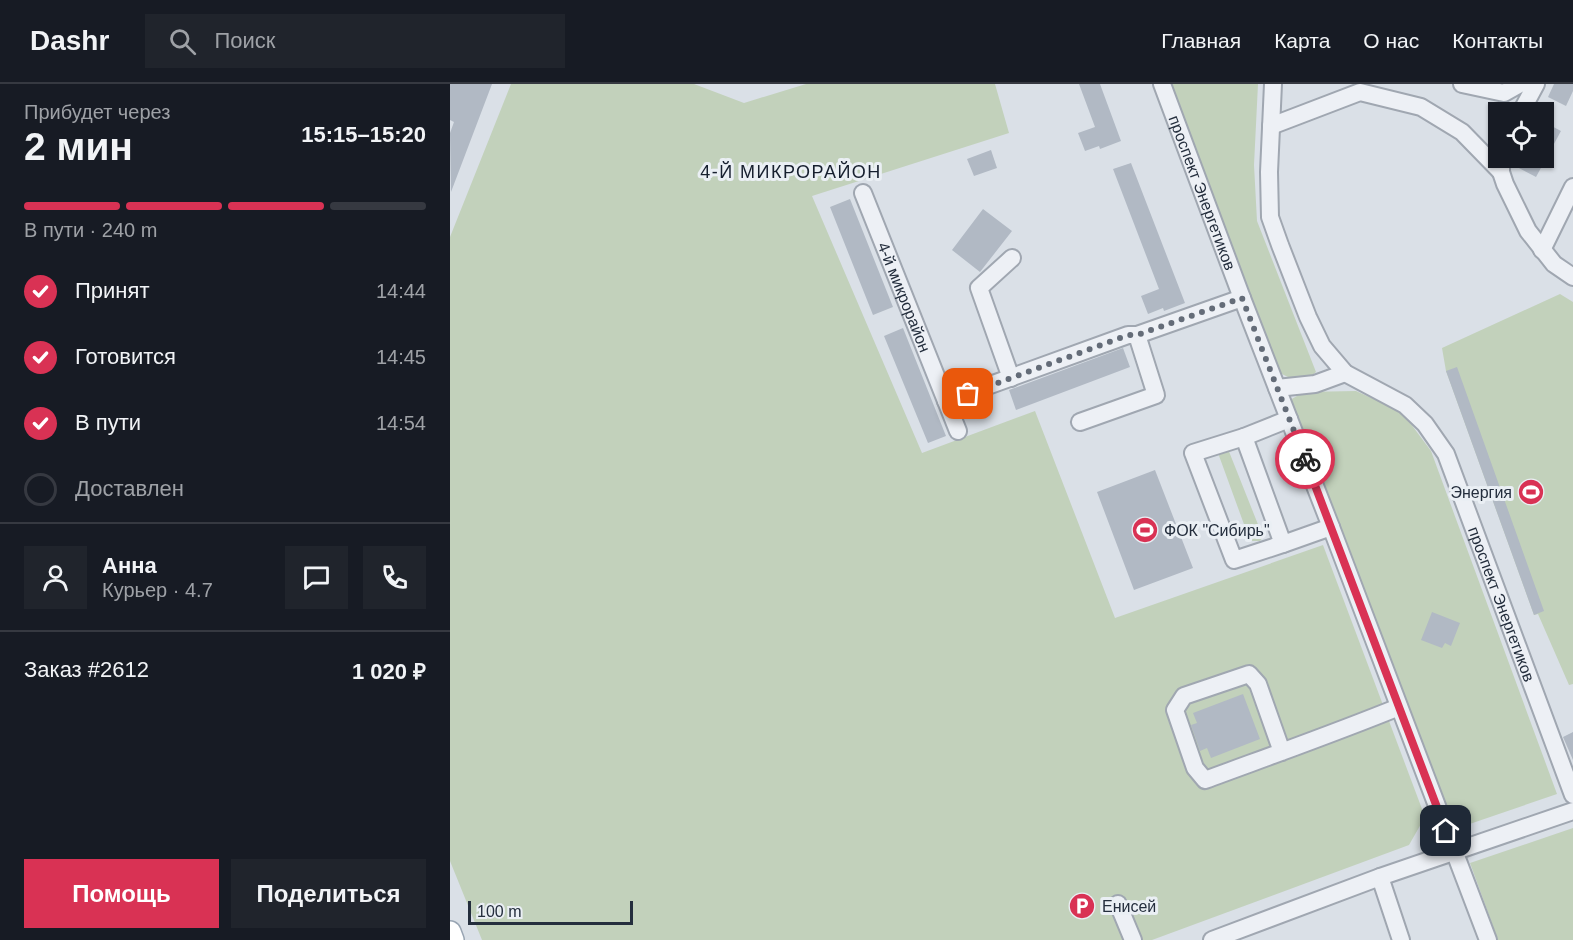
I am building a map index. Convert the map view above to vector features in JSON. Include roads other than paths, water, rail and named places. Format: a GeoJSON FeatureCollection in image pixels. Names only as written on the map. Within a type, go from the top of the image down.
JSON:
{"type":"FeatureCollection","features":[{"type":"Feature","properties":{"kind":"main road"},"geometry":{"type":"LineString","coordinates":[[450,932],[453,940]]}},
{"type":"Feature","properties":{"kind":"street","name":"проспект Энергетиков"},"geometry":{"type":"LineString","coordinates":[[1162,84],[1488,940]]}},
{"type":"Feature","properties":{"kind":"street","name":"проспект Энергетиков"},"geometry":{"type":"LineString","coordinates":[[1273,84],[1269,180],[1270,217],[1308,317],[1322,346],[1345,373],[1405,405],[1425,424],[1446,454],[1573,795]]}},
{"type":"Feature","properties":{"kind":"street"},"geometry":{"type":"LineString","coordinates":[[1462,84],[1504,93],[1518,102]]}},
{"type":"Feature","properties":{"kind":"street"},"geometry":{"type":"LineString","coordinates":[[1504,93],[1520,84]]}},
{"type":"Feature","properties":{"kind":"street"},"geometry":{"type":"LineString","coordinates":[[1527,102],[1536,84]]}},
{"type":"Feature","properties":{"kind":"street"},"geometry":{"type":"LineString","coordinates":[[1271,126],[1360,92],[1421,107],[1462,132],[1488,154]]}},
{"type":"Feature","properties":{"kind":"street"},"geometry":{"type":"LineString","coordinates":[[1502,168],[1505,184],[1528,231],[1554,264],[1573,277]]}},
{"type":"Feature","properties":{"kind":"street"},"geometry":{"type":"LineString","coordinates":[[1542,250],[1573,188]]}},
{"type":"Feature","properties":{"kind":"street","name":"4-й микрорайон"},"geometry":{"type":"LineString","coordinates":[[863,193],[958,431]]}},
{"type":"Feature","properties":{"kind":"street"},"geometry":{"type":"LineString","coordinates":[[1011,378],[979,288],[1012,258]]}},
{"type":"Feature","properties":{"kind":"street"},"geometry":{"type":"LineString","coordinates":[[946,401],[1128,335],[1137,335],[1242,298]]}},
{"type":"Feature","properties":{"kind":"street"},"geometry":{"type":"LineString","coordinates":[[1080,423],[1156,395],[1137,335]]}},
{"type":"Feature","properties":{"kind":"street"},"geometry":{"type":"LineString","coordinates":[[1277,388],[1315,384],[1345,373]]}},
{"type":"Feature","properties":{"kind":"street"},"geometry":{"type":"LineString","coordinates":[[1289,419],[1244,437],[1193,453],[1234,560],[1331,527]]}},
{"type":"Feature","properties":{"kind":"street"},"geometry":{"type":"LineString","coordinates":[[1244,437],[1282,544]]}},
{"type":"Feature","properties":{"kind":"street"},"geometry":{"type":"LineString","coordinates":[[1282,752],[1258,684],[1249,674],[1184,696],[1175,710],[1195,768],[1205,780],[1282,752],[1399,707]]}},
{"type":"Feature","properties":{"kind":"street"},"geometry":{"type":"LineString","coordinates":[[1212,940],[1380,877],[1573,811]]}},
{"type":"Feature","properties":{"kind":"street"},"geometry":{"type":"LineString","coordinates":[[1380,877],[1401,940]]}},
{"type":"Feature","properties":{"kind":"street"},"geometry":{"type":"LineString","coordinates":[[1118,904],[1133,940]]}},
{"type":"Feature","properties":{"kind":"place","name":"Энергия"},"geometry":{"type":"Point","coordinates":[1531,492]}},
{"type":"Feature","properties":{"kind":"place","name":"ФОК \"Сибирь\""},"geometry":{"type":"Point","coordinates":[1145,530]}},
{"type":"Feature","properties":{"kind":"place","name":"Енисей"},"geometry":{"type":"Point","coordinates":[1082,906]}},
{"type":"Feature","properties":{"kind":"district","name":"4-Й МИКРОРАЙОН"},"geometry":{"type":"Point","coordinates":[791,172]}}]}
